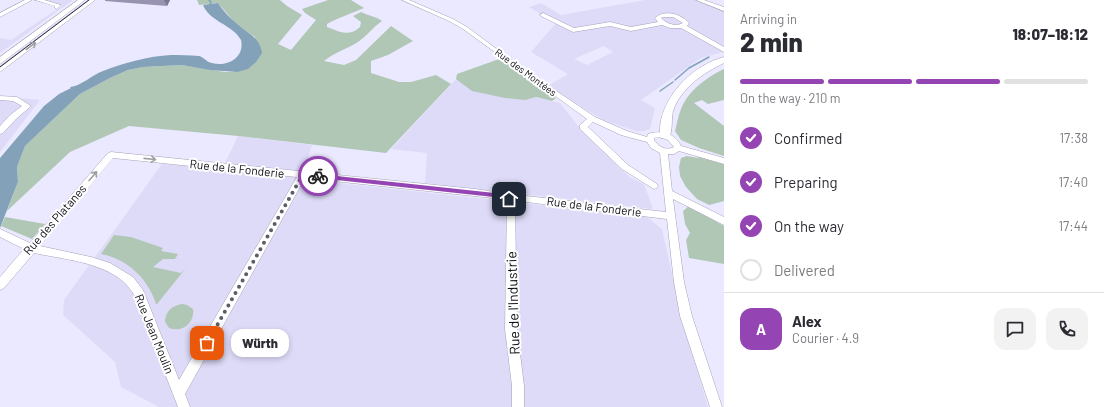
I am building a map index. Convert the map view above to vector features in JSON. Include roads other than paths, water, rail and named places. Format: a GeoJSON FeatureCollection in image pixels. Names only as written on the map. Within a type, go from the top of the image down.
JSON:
{"type":"FeatureCollection","features":[{"type":"Feature","properties":{"kind":"main road"},"geometry":{"type":"LineString","coordinates":[[0,56],[76,0]]}},
{"type":"Feature","properties":{"kind":"main road"},"geometry":{"type":"LineString","coordinates":[[0,61],[82,0]]}},
{"type":"Feature","properties":{"kind":"main road"},"geometry":{"type":"LineString","coordinates":[[0,51],[27,36]]}},
{"type":"Feature","properties":{"kind":"main road"},"geometry":{"type":"LineString","coordinates":[[665,136],[665,128],[671,104],[681,89],[703,70],[724,60]]}},
{"type":"Feature","properties":{"kind":"street"},"geometry":{"type":"LineString","coordinates":[[0,15],[29,0]]}},
{"type":"Feature","properties":{"kind":"street"},"geometry":{"type":"LineString","coordinates":[[38,0],[58,5],[57,7]]}},
{"type":"Feature","properties":{"kind":"street"},"geometry":{"type":"LineString","coordinates":[[0,70],[92,0]]}},
{"type":"Feature","properties":{"kind":"street","name":"Rue des Montées"},"geometry":{"type":"LineString","coordinates":[[405,0],[462,26],[592,119],[624,133],[650,140]]}},
{"type":"Feature","properties":{"kind":"street"},"geometry":{"type":"LineString","coordinates":[[699,0],[724,9]]}},
{"type":"Feature","properties":{"kind":"street"},"geometry":{"type":"LineString","coordinates":[[544,15],[573,30],[610,24],[631,29],[662,23],[672,26],[682,26],[724,50]]}},
{"type":"Feature","properties":{"kind":"street"},"geometry":{"type":"LineString","coordinates":[[662,23],[658,18],[659,16],[670,15],[684,21],[686,23],[682,26]]}},
{"type":"Feature","properties":{"kind":"street"},"geometry":{"type":"LineString","coordinates":[[0,98],[15,99],[27,106],[12,117],[0,131]]}},
{"type":"Feature","properties":{"kind":"street"},"geometry":{"type":"LineString","coordinates":[[592,119],[583,127],[625,167],[654,186]]}},
{"type":"Feature","properties":{"kind":"street"},"geometry":{"type":"LineString","coordinates":[[678,148],[674,152],[664,151],[653,146],[650,137],[654,135],[665,136],[675,142],[678,148],[724,161]]}},
{"type":"Feature","properties":{"kind":"street"},"geometry":{"type":"LineString","coordinates":[[664,151],[679,282],[686,316],[716,407]]}},
{"type":"Feature","properties":{"kind":"street","name":"Rue de la Fonderie"},"geometry":{"type":"LineString","coordinates":[[111,155],[302,176],[475,192],[504,196],[509,199],[526,199],[672,216]]}},
{"type":"Feature","properties":{"kind":"street","name":"Rue des Platanes"},"geometry":{"type":"LineString","coordinates":[[0,285],[111,155]]}},
{"type":"Feature","properties":{"kind":"street"},"geometry":{"type":"LineString","coordinates":[[178,394],[302,176]]}},
{"type":"Feature","properties":{"kind":"street"},"geometry":{"type":"LineString","coordinates":[[668,192],[724,221]]}},
{"type":"Feature","properties":{"kind":"street","name":"Rue de l'Industrie"},"geometry":{"type":"LineString","coordinates":[[509,199],[511,201],[511,329],[518,386],[518,407]]}},
{"type":"Feature","properties":{"kind":"street","name":"Rue Jean Moulin"},"geometry":{"type":"LineString","coordinates":[[0,233],[31,248],[101,264],[114,269],[129,280],[139,293],[184,407]]}},
{"type":"Feature","properties":{"kind":"water"},"geometry":{"type":"Polygon","coordinates":[[[218,3],[229,17],[253,36],[259,43],[262,53],[256,62],[248,69],[237,72],[210,70],[182,65],[143,67],[128,70],[80,94],[25,146],[17,167],[18,182],[0,228],[0,158],[44,106],[59,94],[71,88],[70,87],[78,85],[103,71],[136,60],[171,55],[189,55],[199,56],[207,61],[218,64],[223,64],[234,60],[240,52],[242,46],[241,40],[232,30],[206,11],[203,5],[218,3]]]}},
{"type":"Feature","properties":{"kind":"waterway"},"geometry":{"type":"LineString","coordinates":[[209,0],[211,2],[210,5]]}},
{"type":"Feature","properties":{"kind":"waterway"},"geometry":{"type":"LineString","coordinates":[[675,80],[689,68],[709,57]]}},
{"type":"Feature","properties":{"kind":"waterway"},"geometry":{"type":"LineString","coordinates":[[660,91],[673,82]]}},
{"type":"Feature","properties":{"kind":"tram line"},"geometry":{"type":"LineString","coordinates":[[0,67],[89,0]]}},
{"type":"Feature","properties":{"kind":"place","name":"Würth"},"geometry":{"type":"Point","coordinates":[207,343]}}]}
